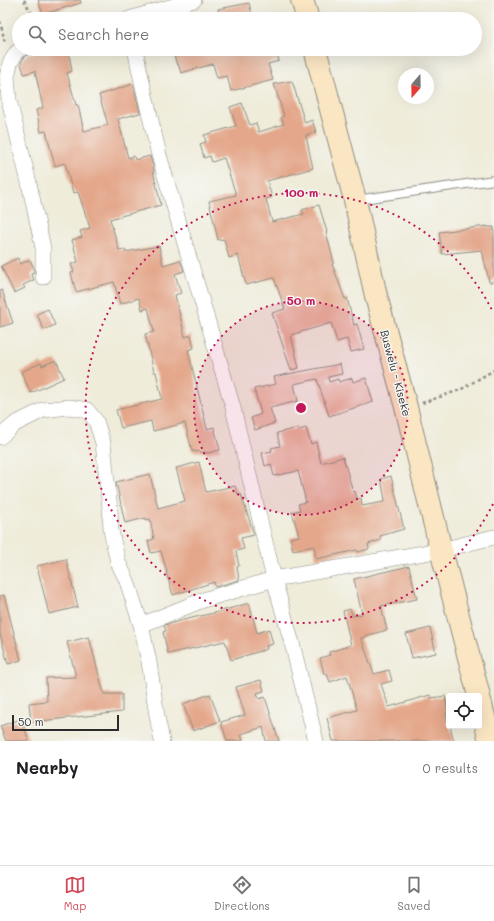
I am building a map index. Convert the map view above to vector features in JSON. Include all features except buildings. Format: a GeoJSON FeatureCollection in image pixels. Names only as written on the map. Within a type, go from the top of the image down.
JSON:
{"type":"FeatureCollection","features":[{"type":"Feature","properties":{"kind":"main road"},"geometry":{"type":"LineString","coordinates":[[302,0],[306,12]]}},
{"type":"Feature","properties":{"kind":"main road","name":"Buswelu - Kiseke"},"geometry":{"type":"LineString","coordinates":[[317,56],[355,200],[376,296],[406,407],[478,693]]}},
{"type":"Feature","properties":{"kind":"main road","name":"Buswelu - Kiseke"},"geometry":{"type":"LineString","coordinates":[[482,708],[490,741]]}},
{"type":"Feature","properties":{"kind":"street"},"geometry":{"type":"LineString","coordinates":[[153,12],[194,0]]}},
{"type":"Feature","properties":{"kind":"street"},"geometry":{"type":"LineString","coordinates":[[14,56],[10,63],[7,77],[9,100],[43,248],[43,277]]}},
{"type":"Feature","properties":{"kind":"street"},"geometry":{"type":"LineString","coordinates":[[136,56],[159,155],[232,404],[274,579],[293,647],[316,741]]}},
{"type":"Feature","properties":{"kind":"street"},"geometry":{"type":"LineString","coordinates":[[0,437],[15,424],[43,410],[69,407],[87,410],[96,421],[103,443],[111,530],[114,545],[118,562],[127,581],[141,625],[149,662],[162,741]]}},
{"type":"Feature","properties":{"kind":"street"},"geometry":{"type":"LineString","coordinates":[[141,625],[203,600],[274,579],[441,550],[494,537]]}},
{"type":"Feature","properties":{"kind":"lane"},"geometry":{"type":"LineString","coordinates":[[355,200],[494,180]]}},
{"type":"Feature","properties":{"kind":"path"},"geometry":{"type":"LineString","coordinates":[[24,0],[31,12]]}},
{"type":"Feature","properties":{"kind":"path"},"geometry":{"type":"LineString","coordinates":[[406,407],[460,390],[494,370]]}}]}
